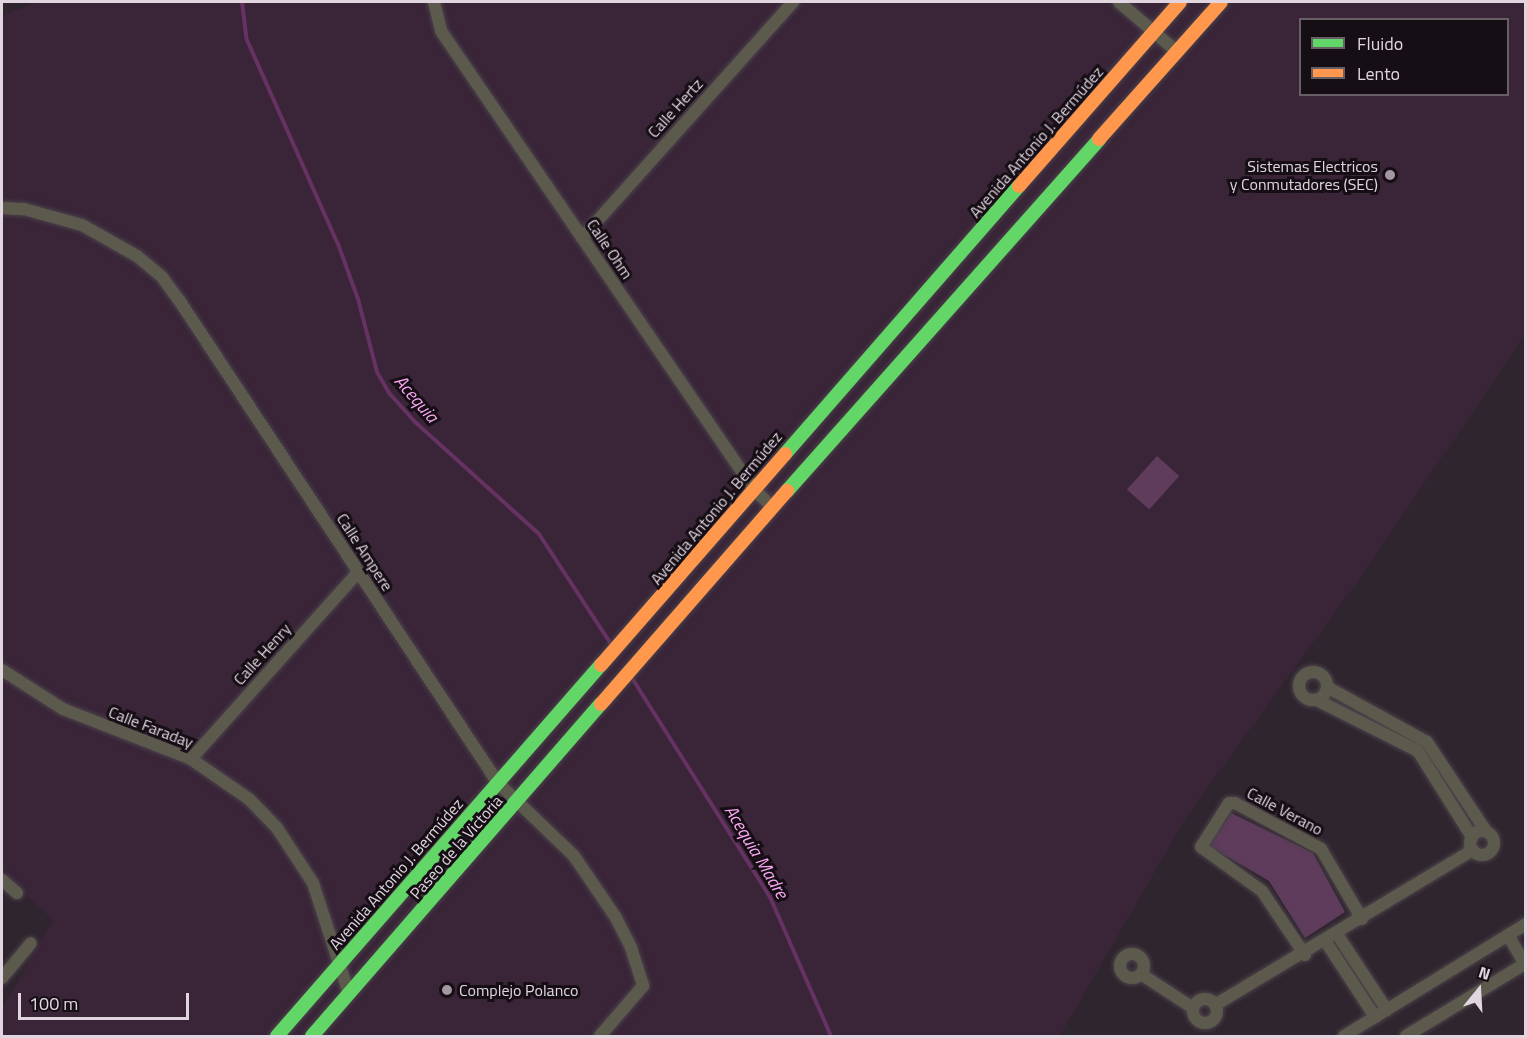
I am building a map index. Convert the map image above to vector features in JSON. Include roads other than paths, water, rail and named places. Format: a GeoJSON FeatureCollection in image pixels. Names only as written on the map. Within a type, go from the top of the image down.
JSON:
{"type":"FeatureCollection","features":[{"type":"Feature","properties":{"kind":"main road","name":"Avenida Antonio J. Bermúdez"},"geometry":{"type":"LineString","coordinates":[[277,1036],[498,783],[622,646],[753,488],[1180,2]]}},
{"type":"Feature","properties":{"kind":"main road"},"geometry":{"type":"LineString","coordinates":[[773,508],[1130,105],[1175,50],[1221,2]]}},
{"type":"Feature","properties":{"kind":"main road"},"geometry":{"type":"LineString","coordinates":[[1109,84],[1130,105]]}},
{"type":"Feature","properties":{"kind":"main road","name":"Paseo de la Victoria"},"geometry":{"type":"LineString","coordinates":[[312,1036],[637,667],[773,508]]}},
{"type":"Feature","properties":{"kind":"street","name":"Calle Ohm"},"geometry":{"type":"LineString","coordinates":[[434,2],[441,31],[753,488],[773,508]]}},
{"type":"Feature","properties":{"kind":"street","name":"Calle Hertz"},"geometry":{"type":"LineString","coordinates":[[582,238],[793,2]]}},
{"type":"Feature","properties":{"kind":"street"},"geometry":{"type":"LineString","coordinates":[[1119,2],[1175,50]]}},
{"type":"Feature","properties":{"kind":"street","name":"Calle Ampere"},"geometry":{"type":"LineString","coordinates":[[2,208],[24,209],[82,225],[137,256],[162,277],[223,362],[358,572],[498,783],[548,828],[586,871],[631,948],[643,986],[600,1036]]}},
{"type":"Feature","properties":{"kind":"street","name":"Calle Henry"},"geometry":{"type":"LineString","coordinates":[[191,759],[358,572]]}},
{"type":"Feature","properties":{"kind":"street","name":"Calle Faraday"},"geometry":{"type":"LineString","coordinates":[[2,670],[63,709],[191,759],[249,799],[296,854],[313,883],[349,994]]}},
{"type":"Feature","properties":{"kind":"street"},"geometry":{"type":"LineString","coordinates":[[1312,671],[1321,674],[1328,687],[1427,742],[1486,831],[1494,839],[1492,850],[1481,855],[1472,843],[1418,751],[1317,700],[1308,699],[1300,693],[1298,684],[1303,675],[1312,671]]}},
{"type":"Feature","properties":{"kind":"street"},"geometry":{"type":"LineString","coordinates":[[1317,700],[1328,687]]}},
{"type":"Feature","properties":{"kind":"street"},"geometry":{"type":"LineString","coordinates":[[1418,751],[1427,742]]}},
{"type":"Feature","properties":{"kind":"street","name":"Calle Verano"},"geometry":{"type":"LineString","coordinates":[[1305,955],[1268,897],[1205,853],[1201,842],[1225,806],[1235,803],[1321,849],[1362,919]]}},
{"type":"Feature","properties":{"kind":"street"},"geometry":{"type":"LineString","coordinates":[[1193,1008],[1201,1000],[1215,1005],[1305,955],[1362,919],[1486,831]]}},
{"type":"Feature","properties":{"kind":"street"},"geometry":{"type":"LineString","coordinates":[[2,880],[17,893]]}},
{"type":"Feature","properties":{"kind":"street"},"geometry":{"type":"LineString","coordinates":[[1344,1036],[1526,924]]}},
{"type":"Feature","properties":{"kind":"street"},"geometry":{"type":"LineString","coordinates":[[1337,934],[1387,1010]]}},
{"type":"Feature","properties":{"kind":"street"},"geometry":{"type":"LineString","coordinates":[[1406,1036],[1525,964],[1508,936]]}},
{"type":"Feature","properties":{"kind":"street"},"geometry":{"type":"LineString","coordinates":[[1326,942],[1375,1017]]}},
{"type":"Feature","properties":{"kind":"street"},"geometry":{"type":"LineString","coordinates":[[2,978],[31,943]]}},
{"type":"Feature","properties":{"kind":"street"},"geometry":{"type":"LineString","coordinates":[[1141,974],[1193,1008],[1196,1019],[1207,1023],[1216,1016],[1215,1005]]}},
{"type":"Feature","properties":{"kind":"waterway","name":"Acequia"},"geometry":{"type":"LineString","coordinates":[[242,2],[247,40],[338,244],[358,299],[377,372],[389,393],[414,421],[539,534],[611,644]]}},
{"type":"Feature","properties":{"kind":"waterway","name":"Acequia Madre"},"geometry":{"type":"LineString","coordinates":[[632,678],[770,897],[831,1036]]}},
{"type":"Feature","properties":{"kind":"place","name":"Sistemas Electricos y Conmutadores (SEC)"},"geometry":{"type":"Point","coordinates":[1390,175]}},
{"type":"Feature","properties":{"kind":"place","name":"Complejo Polanco"},"geometry":{"type":"Point","coordinates":[447,990]}}]}
